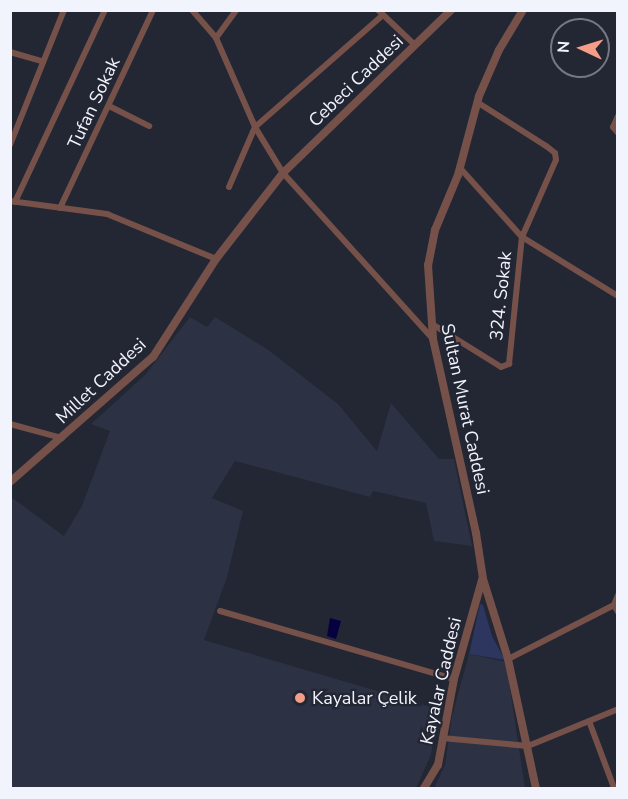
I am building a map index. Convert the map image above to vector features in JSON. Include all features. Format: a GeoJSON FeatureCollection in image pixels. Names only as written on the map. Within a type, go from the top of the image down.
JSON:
{"type":"FeatureCollection","features":[{"type":"Feature","properties":{"kind":"street"},"geometry":{"type":"LineString","coordinates":[[10,145],[14,125],[64,10]]}},
{"type":"Feature","properties":{"kind":"street"},"geometry":{"type":"LineString","coordinates":[[105,10],[13,202],[107,214],[216,259]]}},
{"type":"Feature","properties":{"kind":"street","name":"Tufan Sokak"},"geometry":{"type":"LineString","coordinates":[[60,208],[153,10]]}},
{"type":"Feature","properties":{"kind":"street"},"geometry":{"type":"LineString","coordinates":[[192,10],[216,38],[255,127],[283,173],[433,339]]}},
{"type":"Feature","properties":{"kind":"street"},"geometry":{"type":"LineString","coordinates":[[216,38],[236,10]]}},
{"type":"Feature","properties":{"kind":"street","name":"Cebeci Caddesi"},"geometry":{"type":"LineString","coordinates":[[216,259],[283,173],[451,10]]}},
{"type":"Feature","properties":{"kind":"street","name":"Sultan Murat Caddesi"},"geometry":{"type":"LineString","coordinates":[[523,10],[499,50],[477,102],[460,168],[429,251],[433,339],[476,533],[483,579],[508,659],[536,789]]}},
{"type":"Feature","properties":{"kind":"street"},"geometry":{"type":"LineString","coordinates":[[229,187],[255,127],[380,13],[414,44]]}},
{"type":"Feature","properties":{"kind":"street"},"geometry":{"type":"LineString","coordinates":[[10,52],[42,62]]}},
{"type":"Feature","properties":{"kind":"street","name":"324. Sokak"},"geometry":{"type":"LineString","coordinates":[[432,324],[506,368],[510,358],[522,237],[556,160],[555,153],[477,102]]}},
{"type":"Feature","properties":{"kind":"street"},"geometry":{"type":"LineString","coordinates":[[109,106],[149,126]]}},
{"type":"Feature","properties":{"kind":"street"},"geometry":{"type":"LineString","coordinates":[[618,116],[614,127],[618,133]]}},
{"type":"Feature","properties":{"kind":"street"},"geometry":{"type":"LineString","coordinates":[[460,168],[522,237],[618,296]]}},
{"type":"Feature","properties":{"kind":"street","name":"Millet Caddesi"},"geometry":{"type":"LineString","coordinates":[[10,483],[153,357],[216,259]]}},
{"type":"Feature","properties":{"kind":"street"},"geometry":{"type":"LineString","coordinates":[[10,424],[63,438]]}},
{"type":"Feature","properties":{"kind":"street","name":"Kayalar Caddesi"},"geometry":{"type":"LineString","coordinates":[[424,789],[438,765],[454,679],[483,579]]}},
{"type":"Feature","properties":{"kind":"street"},"geometry":{"type":"LineString","coordinates":[[508,659],[614,605],[618,595]]}},
{"type":"Feature","properties":{"kind":"street"},"geometry":{"type":"LineString","coordinates":[[614,605],[618,612]]}},
{"type":"Feature","properties":{"kind":"street"},"geometry":{"type":"LineString","coordinates":[[220,611],[454,679]]}},
{"type":"Feature","properties":{"kind":"street"},"geometry":{"type":"LineString","coordinates":[[442,738],[528,746],[618,709]]}},
{"type":"Feature","properties":{"kind":"street"},"geometry":{"type":"LineString","coordinates":[[589,721],[614,789]]}},
{"type":"Feature","properties":{"kind":"shaded area"},"geometry":{"type":"Polygon","coordinates":[[[190,317],[207,327],[215,317],[267,349],[338,404],[377,451],[391,403],[439,459],[454,459],[472,546],[434,541],[426,503],[373,491],[370,497],[235,461],[212,498],[243,511],[227,577],[204,640],[438,709],[431,755],[416,788],[11,788],[11,497],[64,536],[82,506],[110,431],[91,424],[145,375],[190,317]]]}},
{"type":"Feature","properties":{"kind":"shaded area"},"geometry":{"type":"Polygon","coordinates":[[[480,604],[483,605],[492,636],[505,660],[469,654],[480,604]]]}},
{"type":"Feature","properties":{"kind":"shaded area"},"geometry":{"type":"Polygon","coordinates":[[[330,618],[341,621],[336,639],[327,636],[330,618]]]}},
{"type":"Feature","properties":{"kind":"shaded area"},"geometry":{"type":"Polygon","coordinates":[[[469,654],[506,662],[525,788],[434,788],[445,765],[452,716],[469,654]]]}},
{"type":"Feature","properties":{"kind":"place","name":"Kayalar Çelik"},"geometry":{"type":"Point","coordinates":[300,698]}}]}
